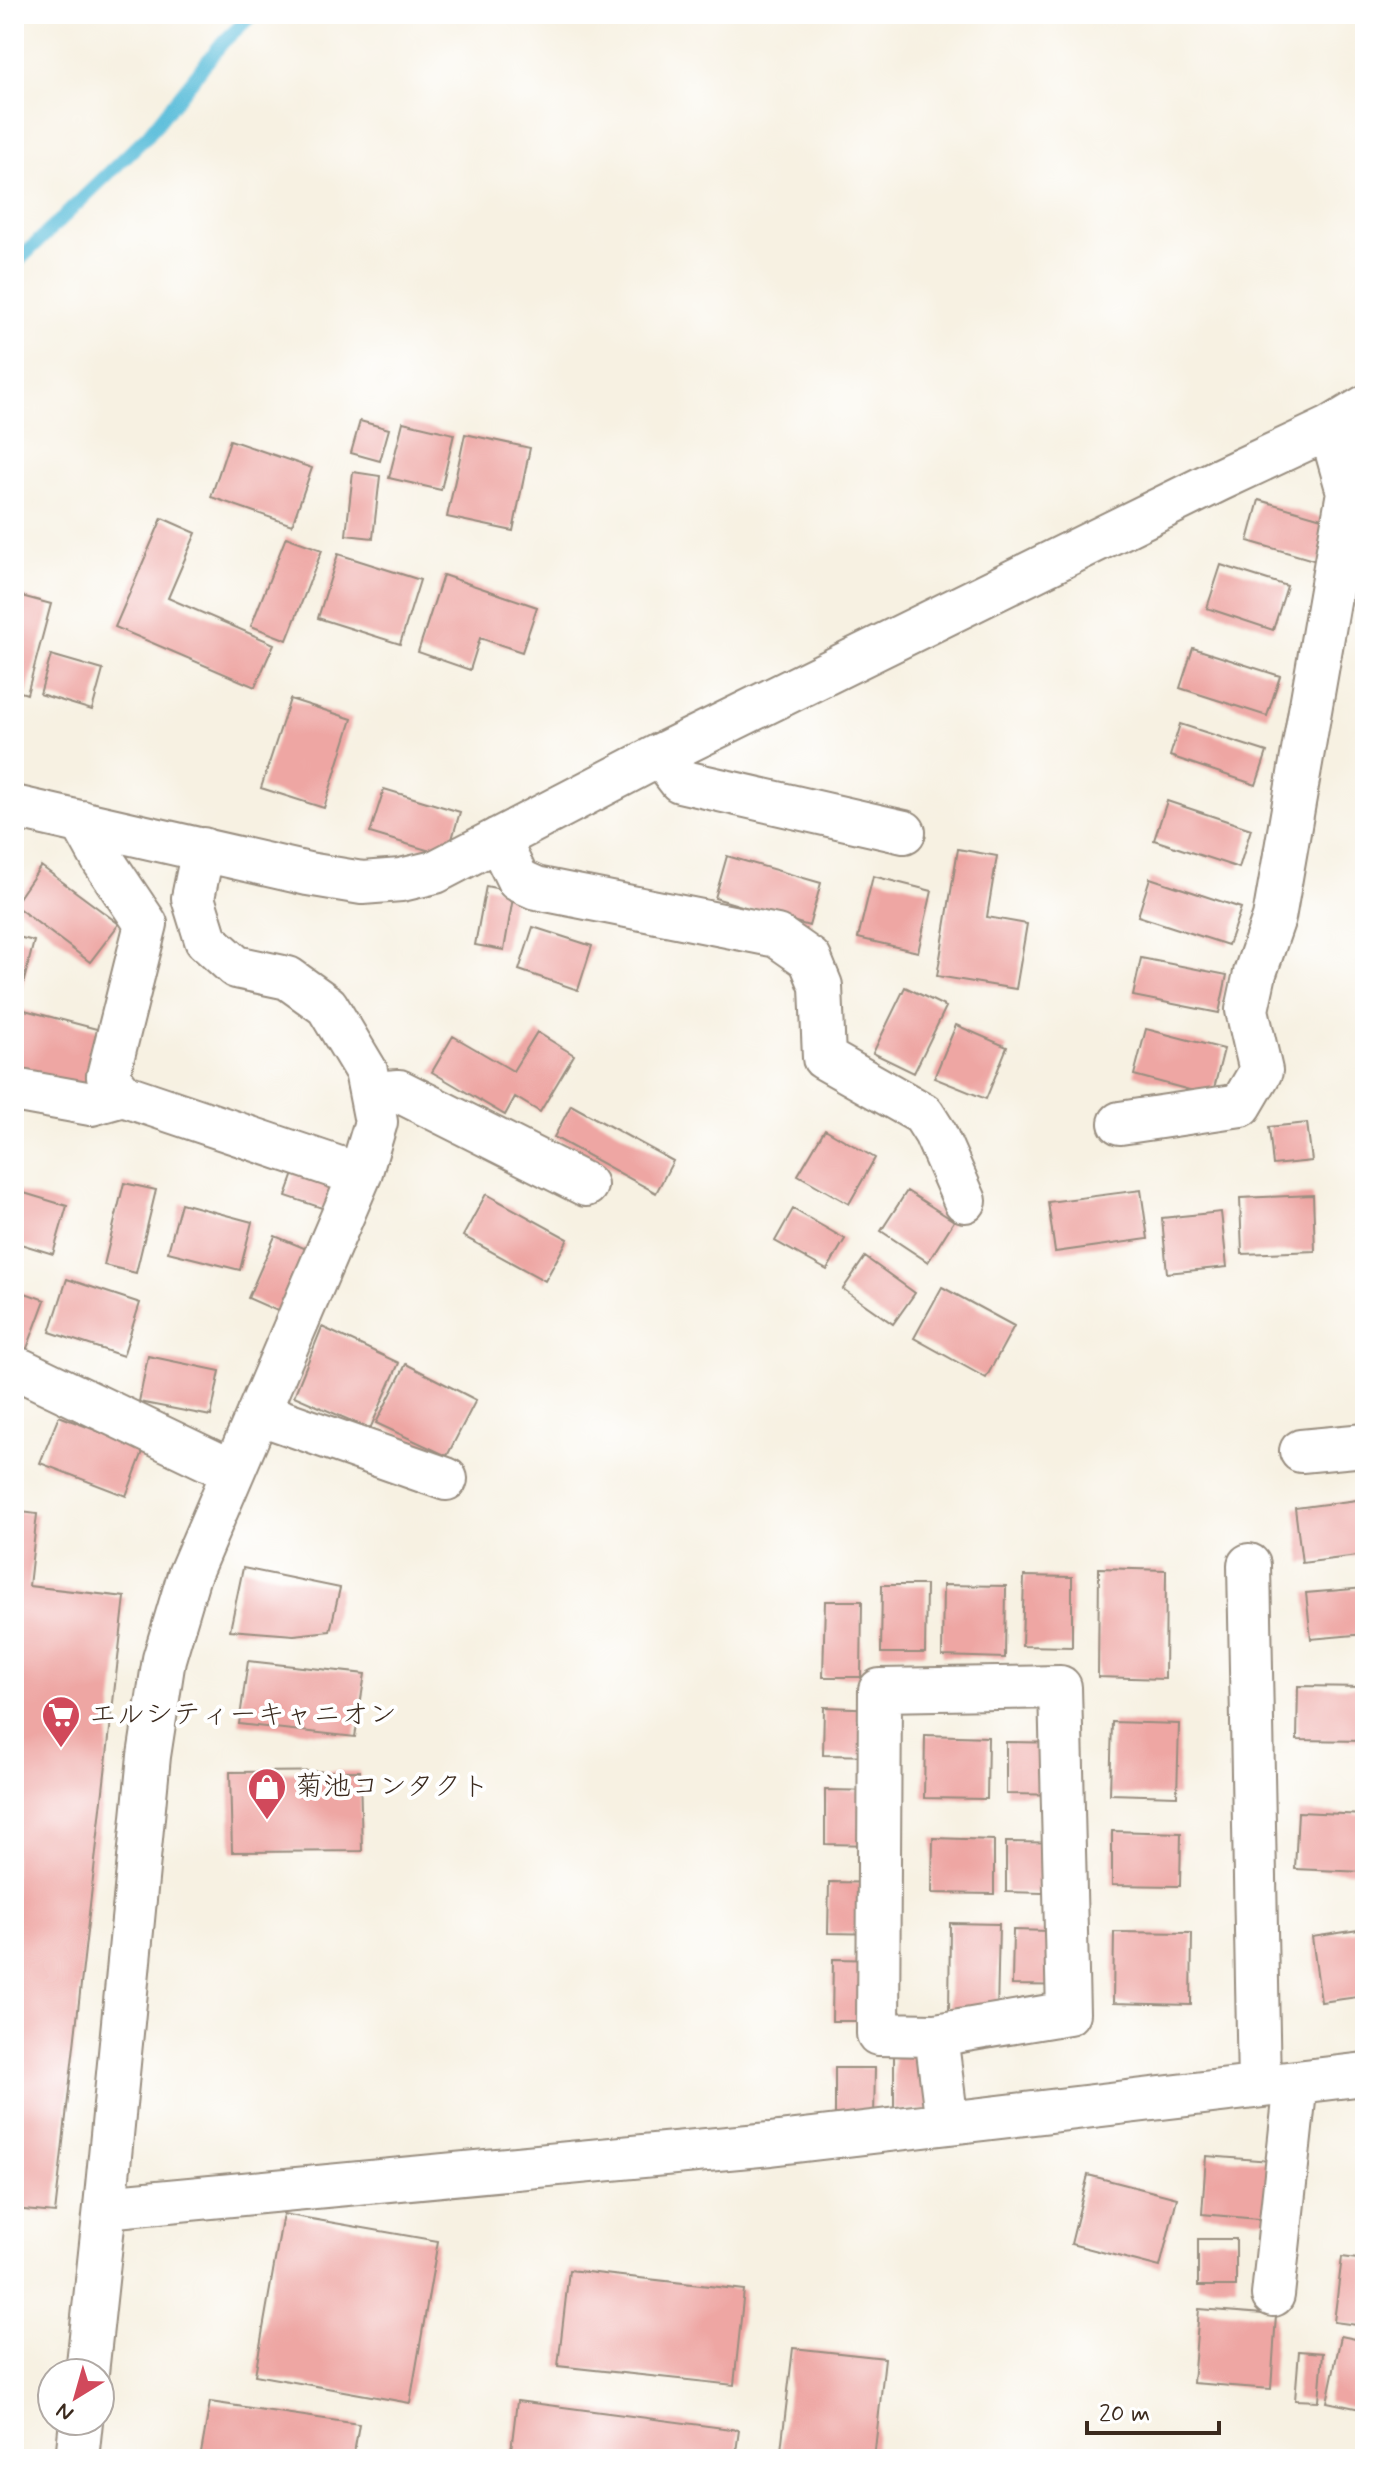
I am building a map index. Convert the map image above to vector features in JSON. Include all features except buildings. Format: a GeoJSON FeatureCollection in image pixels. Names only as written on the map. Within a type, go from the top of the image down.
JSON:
{"type":"FeatureCollection","features":[{"type":"Feature","properties":{"kind":"street"},"geometry":{"type":"LineString","coordinates":[[14,807],[308,874],[362,883],[401,880],[435,872],[660,755],[1330,428],[1365,407]]}},
{"type":"Feature","properties":{"kind":"street"},"geometry":{"type":"LineString","coordinates":[[1120,1123],[1241,1105],[1261,1071],[1247,1010],[1255,973],[1274,918],[1348,492],[1330,428]]}},
{"type":"Feature","properties":{"kind":"street"},"geometry":{"type":"LineString","coordinates":[[660,755],[680,781],[904,832]]}},
{"type":"Feature","properties":{"kind":"street"},"geometry":{"type":"LineString","coordinates":[[82,822],[103,860],[146,924],[108,1076],[123,1095],[360,1175]]}},
{"type":"Feature","properties":{"kind":"street"},"geometry":{"type":"LineString","coordinates":[[498,839],[518,880],[536,888],[777,936],[810,959],[821,986],[824,1058],[907,1126],[923,1114],[935,1133],[965,1201]]}},
{"type":"Feature","properties":{"kind":"street"},"geometry":{"type":"LineString","coordinates":[[89,2357],[149,1756],[164,1659],[189,1575],[360,1175],[376,1122],[366,1071],[327,1006],[288,978],[236,967],[206,940],[193,898],[203,849]]}},
{"type":"Feature","properties":{"kind":"street"},"geometry":{"type":"LineString","coordinates":[[14,1090],[91,1104],[123,1095]]}},
{"type":"Feature","properties":{"kind":"street"},"geometry":{"type":"LineString","coordinates":[[371,1093],[399,1091],[586,1185]]}},
{"type":"Feature","properties":{"kind":"street"},"geometry":{"type":"LineString","coordinates":[[21,1370],[232,1471]]}},
{"type":"Feature","properties":{"kind":"street"},"geometry":{"type":"LineString","coordinates":[[258,1413],[446,1479]]}},
{"type":"Feature","properties":{"kind":"street"},"geometry":{"type":"LineString","coordinates":[[1301,1451],[1365,1445]]}},
{"type":"Feature","properties":{"kind":"street"},"geometry":{"type":"LineString","coordinates":[[1249,1565],[1278,2084],[1273,2295]]}},
{"type":"Feature","properties":{"kind":"street"},"geometry":{"type":"LineString","coordinates":[[1060,1687],[1068,2013],[936,2035],[878,2034],[880,1690],[1060,1687]]}},
{"type":"Feature","properties":{"kind":"street"},"geometry":{"type":"LineString","coordinates":[[936,2035],[947,2123]]}},
{"type":"Feature","properties":{"kind":"street"},"geometry":{"type":"LineString","coordinates":[[105,2207],[770,2144],[1365,2074]]}},
{"type":"Feature","properties":{"kind":"street"},"geometry":{"type":"LineString","coordinates":[[77,2459],[79,2437]]}},
{"type":"Feature","properties":{"kind":"waterway"},"geometry":{"type":"LineString","coordinates":[[14,265],[148,135],[222,43],[253,14]]}},
{"type":"Feature","properties":{"kind":"place","name":"エルシティーキャニオン"},"geometry":{"type":"Point","coordinates":[61,1749]}},
{"type":"Feature","properties":{"kind":"place","name":"菊池コンタクト"},"geometry":{"type":"Point","coordinates":[267,1821]}}]}
